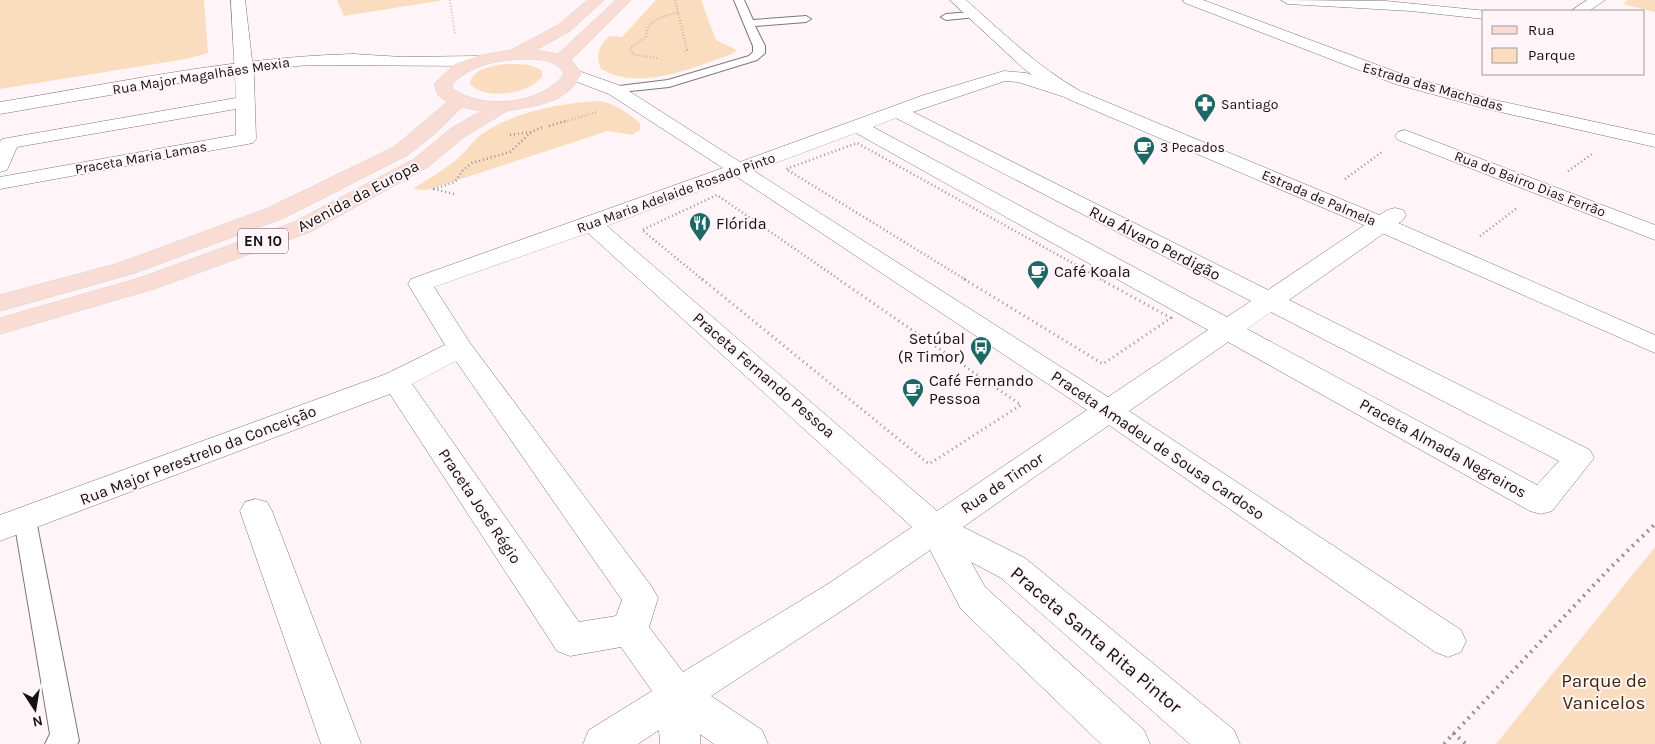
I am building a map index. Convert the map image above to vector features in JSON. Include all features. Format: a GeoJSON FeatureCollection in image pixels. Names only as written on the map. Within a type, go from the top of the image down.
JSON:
{"type":"FeatureCollection","features":[{"type":"Feature","properties":{"kind":"main road"},"geometry":{"type":"LineString","coordinates":[[515,55],[564,28],[597,0]]}},
{"type":"Feature","properties":{"kind":"main road"},"geometry":{"type":"LineString","coordinates":[[561,60],[624,0]]}},
{"type":"Feature","properties":{"kind":"main road"},"geometry":{"type":"LineString","coordinates":[[458,101],[444,91],[443,84],[449,76],[477,61],[532,54],[561,60],[570,66],[573,74]]}},
{"type":"Feature","properties":{"kind":"main road","name":"Avenida da Europa"},"geometry":{"type":"LineString","coordinates":[[0,303],[127,268],[276,213],[400,151],[430,129],[458,101],[471,104],[503,106],[540,99],[555,93],[565,86],[573,74]]}},
{"type":"Feature","properties":{"kind":"main road","name":"Avenida da Europa"},"geometry":{"type":"LineString","coordinates":[[0,326],[148,283],[302,227],[421,163],[457,133],[503,106]]}},
{"type":"Feature","properties":{"kind":"street","name":"Praceta Maria Lamas"},"geometry":{"type":"LineString","coordinates":[[0,183],[246,139],[244,67],[238,0]]}},
{"type":"Feature","properties":{"kind":"street","name":"Estrada de Palmela"},"geometry":{"type":"LineString","coordinates":[[957,0],[972,15],[996,33],[1053,83],[1074,96],[1655,325]]}},
{"type":"Feature","properties":{"kind":"street","name":"Estrada das Machadas"},"geometry":{"type":"LineString","coordinates":[[1190,0],[1401,80],[1497,106],[1655,140]]}},
{"type":"Feature","properties":{"kind":"street"},"geometry":{"type":"LineString","coordinates":[[1288,0],[1369,6],[1420,6],[1482,15]]}},
{"type":"Feature","properties":{"kind":"street"},"geometry":{"type":"LineString","coordinates":[[1580,10],[1598,0]]}},
{"type":"Feature","properties":{"kind":"street","name":"Estrada de Palmela"},"geometry":{"type":"LineString","coordinates":[[996,33],[1097,87],[1332,188],[1388,220],[1655,345]]}},
{"type":"Feature","properties":{"kind":"street","name":"Rua Maria Adelaide Rosado Pinto"},"geometry":{"type":"LineString","coordinates":[[930,99],[1002,61],[1016,51]]}},
{"type":"Feature","properties":{"kind":"street","name":"Rua Major Magalhães Mexia"},"geometry":{"type":"LineString","coordinates":[[0,108],[244,67],[337,58],[402,62],[477,61]]}},
{"type":"Feature","properties":{"kind":"street"},"geometry":{"type":"LineString","coordinates":[[402,62],[443,84]]}},
{"type":"Feature","properties":{"kind":"street","name":"Praceta Amadeu de Sousa Cardoso"},"geometry":{"type":"LineString","coordinates":[[573,74],[615,90],[740,170],[1109,411],[1448,641]]}},
{"type":"Feature","properties":{"kind":"street","name":"Rua Maria Adelaide Rosado Pinto"},"geometry":{"type":"LineString","coordinates":[[460,348],[420,284],[740,170],[856,125],[930,99],[1012,76],[1074,96]]}},
{"type":"Feature","properties":{"kind":"street"},"geometry":{"type":"LineString","coordinates":[[555,93],[615,90]]}},
{"type":"Feature","properties":{"kind":"street"},"geometry":{"type":"LineString","coordinates":[[0,166],[9,143],[246,102]]}},
{"type":"Feature","properties":{"kind":"street","name":"Rua Álvaro Perdigão"},"geometry":{"type":"LineString","coordinates":[[896,111],[1268,302]]}},
{"type":"Feature","properties":{"kind":"street"},"geometry":{"type":"LineString","coordinates":[[856,125],[1226,329]]}},
{"type":"Feature","properties":{"kind":"street","name":"Rua do Bairro Dias Ferrão"},"geometry":{"type":"LineString","coordinates":[[1405,136],[1655,233]]}},
{"type":"Feature","properties":{"kind":"street"},"geometry":{"type":"LineString","coordinates":[[999,204],[1041,185]]}},
{"type":"Feature","properties":{"kind":"street","name":"Rua de Timor"},"geometry":{"type":"LineString","coordinates":[[603,744],[840,594],[1388,220]]}},
{"type":"Feature","properties":{"kind":"street","name":"Praceta Fernando Pessoa"},"geometry":{"type":"LineString","coordinates":[[591,224],[935,528]]}},
{"type":"Feature","properties":{"kind":"street","name":"Praceta Almada Negreiros"},"geometry":{"type":"LineString","coordinates":[[1226,329],[1542,502],[1579,458],[1268,302]]}},
{"type":"Feature","properties":{"kind":"street"},"geometry":{"type":"LineString","coordinates":[[396,380],[460,348],[640,598],[630,630],[678,696],[748,744]]}},
{"type":"Feature","properties":{"kind":"street","name":"Rua Major Perestrelo da Conceição"},"geometry":{"type":"LineString","coordinates":[[12,524],[396,380]]}},
{"type":"Feature","properties":{"kind":"street","name":"Praceta José Régio"},"geometry":{"type":"LineString","coordinates":[[396,380],[570,640],[630,630]]}},
{"type":"Feature","properties":{"kind":"street"},"geometry":{"type":"LineString","coordinates":[[256,511],[341,744]]}},
{"type":"Feature","properties":{"kind":"street"},"geometry":{"type":"LineString","coordinates":[[935,528],[973,598],[1130,744]]}},
{"type":"Feature","properties":{"kind":"street","name":"Praceta Santa Rita Pintor"},"geometry":{"type":"LineString","coordinates":[[935,528],[1013,568],[1220,744]]}},
{"type":"Feature","properties":{"kind":"street"},"geometry":{"type":"LineString","coordinates":[[678,696],[680,744]]}},
{"type":"Feature","properties":{"kind":"lane"},"geometry":{"type":"LineString","coordinates":[[615,90],[669,83],[753,58],[760,53],[759,46],[739,0]]}},
{"type":"Feature","properties":{"kind":"lane"},"geometry":{"type":"LineString","coordinates":[[946,18],[972,15]]}},
{"type":"Feature","properties":{"kind":"lane"},"geometry":{"type":"LineString","coordinates":[[749,23],[806,19]]}},
{"type":"Feature","properties":{"kind":"lane"},"geometry":{"type":"LineString","coordinates":[[12,524],[65,741],[60,744]]}},
{"type":"Feature","properties":{"kind":"path"},"geometry":{"type":"LineString","coordinates":[[450,0],[456,42]]}},
{"type":"Feature","properties":{"kind":"path"},"geometry":{"type":"LineString","coordinates":[[675,0],[687,50],[679,55]]}},
{"type":"Feature","properties":{"kind":"path"},"geometry":{"type":"LineString","coordinates":[[662,58],[639,57],[634,55],[630,48],[646,37],[646,27],[651,22],[678,12]]}},
{"type":"Feature","properties":{"kind":"path"},"geometry":{"type":"LineString","coordinates":[[454,194],[434,189],[455,182],[463,170],[472,163],[510,152],[531,132],[588,116],[603,109]]}},
{"type":"Feature","properties":{"kind":"path"},"geometry":{"type":"LineString","coordinates":[[1332,188],[1405,136]]}},
{"type":"Feature","properties":{"kind":"path"},"geometry":{"type":"LineString","coordinates":[[857,143],[1171,318],[1103,364],[1083,352],[786,170],[857,143]]}},
{"type":"Feature","properties":{"kind":"path"},"geometry":{"type":"LineString","coordinates":[[716,195],[1022,405],[929,464],[642,230],[716,195]]}},
{"type":"Feature","properties":{"kind":"path"},"geometry":{"type":"LineString","coordinates":[[1444,744],[1655,524]]}},
{"type":"Feature","properties":{"kind":"path"},"geometry":{"type":"LineString","coordinates":[[1453,733],[1466,744]]}},
{"type":"Feature","properties":{"kind":"green space"},"geometry":{"type":"Polygon","coordinates":[[[0,0],[204,0],[208,53],[186,59],[0,89],[0,0]]]}},
{"type":"Feature","properties":{"kind":"green space"},"geometry":{"type":"Polygon","coordinates":[[[337,0],[444,0],[344,16],[337,0]]]}},
{"type":"Feature","properties":{"kind":"green space"},"geometry":{"type":"Polygon","coordinates":[[[656,0],[701,0],[716,40],[737,50],[732,54],[684,71],[650,78],[633,78],[601,69],[598,59],[600,47],[609,36],[622,37],[656,0]]]}},
{"type":"Feature","properties":{"kind":"green space"},"geometry":{"type":"Polygon","coordinates":[[[1628,0],[1655,0],[1655,12],[1623,4],[1628,0]]]}},
{"type":"Feature","properties":{"kind":"green space"},"geometry":{"type":"Polygon","coordinates":[[[505,64],[524,64],[533,67],[542,71],[542,77],[527,88],[507,93],[496,94],[486,92],[470,84],[474,75],[483,69],[505,64]]]}},
{"type":"Feature","properties":{"kind":"green space"},"geometry":{"type":"Polygon","coordinates":[[[600,101],[617,107],[631,116],[640,123],[640,130],[632,135],[608,131],[427,190],[413,189],[455,161],[482,134],[509,119],[554,106],[600,101]]]}},
{"type":"Feature","properties":{"kind":"green space","name":"Parque de Vanicelos"},"geometry":{"type":"Polygon","coordinates":[[[1655,547],[1655,744],[1496,744],[1655,547]]]}},
{"type":"Feature","properties":{"kind":"place","name":"Santiago"},"geometry":{"type":"Point","coordinates":[1205,123]}},
{"type":"Feature","properties":{"kind":"place","name":"3 Pecados"},"geometry":{"type":"Point","coordinates":[1144,166]}},
{"type":"Feature","properties":{"kind":"place","name":"Flórida"},"geometry":{"type":"Point","coordinates":[700,242]}},
{"type":"Feature","properties":{"kind":"place","name":"Café Koala"},"geometry":{"type":"Point","coordinates":[1038,290]}},
{"type":"Feature","properties":{"kind":"place","name":"Setúbal (R Timor)"},"geometry":{"type":"Point","coordinates":[981,366]}},
{"type":"Feature","properties":{"kind":"place","name":"Café Fernando Pessoa"},"geometry":{"type":"Point","coordinates":[913,408]}}]}
